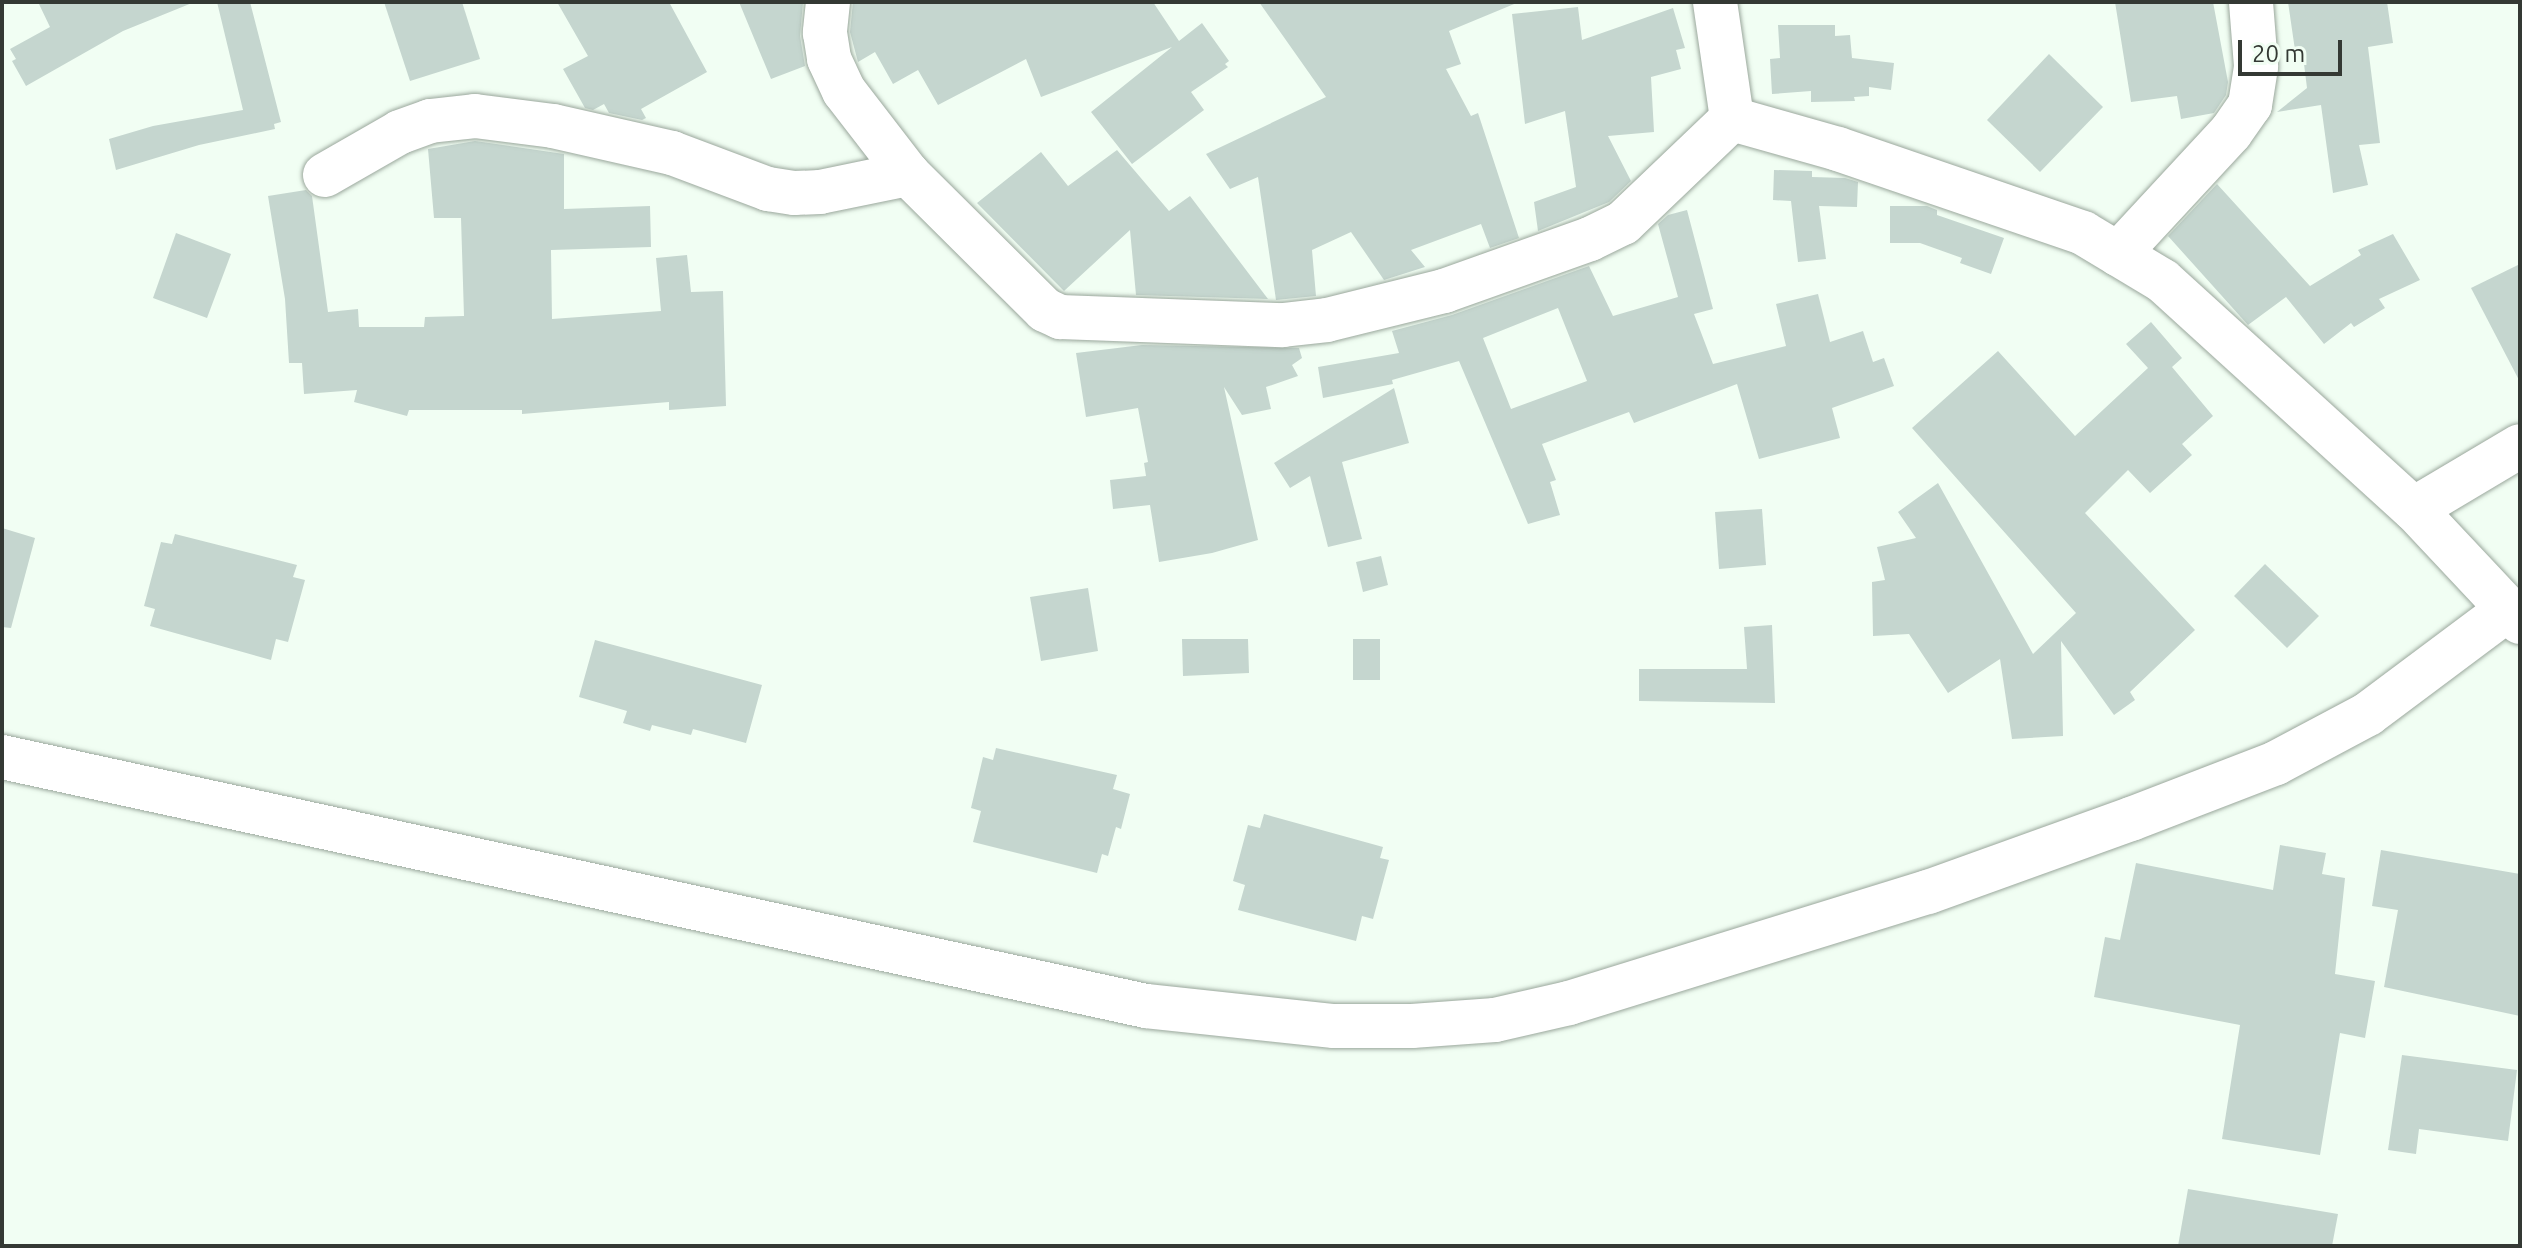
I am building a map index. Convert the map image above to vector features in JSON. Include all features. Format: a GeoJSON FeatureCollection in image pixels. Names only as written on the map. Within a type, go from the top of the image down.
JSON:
{"type":"FeatureCollection","features":[{"type":"Feature","properties":{"kind":"street"},"geometry":{"type":"LineString","coordinates":[[828,2],[825,33],[829,59],[844,91],[908,174],[1045,310],[1060,317],[1283,325],[1327,320],[1444,291],[1590,239],[1623,223],[1650,201],[1732,119]]}},
{"type":"Feature","properties":{"kind":"street"},"geometry":{"type":"LineString","coordinates":[[1715,2],[1732,119]]}},
{"type":"Feature","properties":{"kind":"street"},"geometry":{"type":"LineString","coordinates":[[2118,254],[2231,132],[2250,105],[2256,66],[2251,2]]}},
{"type":"Feature","properties":{"kind":"street"},"geometry":{"type":"LineString","coordinates":[[325,175],[400,132],[430,121],[475,116],[553,126],[672,153],[768,189],[794,193],[820,192],[908,174]]}},
{"type":"Feature","properties":{"kind":"street"},"geometry":{"type":"LineString","coordinates":[[2,757],[1146,1006],[1334,1026],[1412,1026],[1495,1020],[1569,1003],[1928,892],[2131,819],[2276,763],[2368,714],[2514,616],[2414,509],[2163,281],[2070,228],[1892,171],[1838,149],[1732,119]]}},
{"type":"Feature","properties":{"kind":"street"},"geometry":{"type":"LineString","coordinates":[[2414,509],[2520,446]]}},
{"type":"Feature","properties":{"kind":"building"},"geometry":{"type":"Polygon","coordinates":[[[38,2],[192,3],[123,31],[26,86],[12,61],[16,59],[10,49],[50,27],[38,2]]]}},
{"type":"Feature","properties":{"kind":"building"},"geometry":{"type":"Polygon","coordinates":[[[217,2],[250,2],[281,122],[274,124],[275,129],[199,145],[116,170],[109,139],[153,126],[243,110],[217,2]]]}},
{"type":"Feature","properties":{"kind":"building"},"geometry":{"type":"Polygon","coordinates":[[[384,2],[462,2],[480,59],[410,81],[384,2]]]}},
{"type":"Feature","properties":{"kind":"building"},"geometry":{"type":"Polygon","coordinates":[[[557,2],[669,2],[707,72],[641,109],[646,118],[642,120],[609,113],[604,104],[593,110],[585,108],[563,69],[588,56],[557,2]]]}},
{"type":"Feature","properties":{"kind":"building"},"geometry":{"type":"Polygon","coordinates":[[[739,2],[803,2],[800,36],[805,66],[771,79],[739,2]]]}},
{"type":"Feature","properties":{"kind":"building"},"geometry":{"type":"Polygon","coordinates":[[[853,2],[1153,2],[1179,41],[1202,23],[1229,61],[1225,64],[1228,67],[1191,92],[1204,110],[1132,164],[1091,112],[1172,47],[1041,97],[1026,59],[938,105],[918,70],[893,84],[875,52],[858,62],[850,32],[853,2]]]}},
{"type":"Feature","properties":{"kind":"building"},"geometry":{"type":"Polygon","coordinates":[[[1259,2],[1519,2],[1449,31],[1461,64],[1446,69],[1471,116],[1478,113],[1519,238],[1490,248],[1481,224],[1411,250],[1425,267],[1384,280],[1351,232],[1312,250],[1316,296],[1276,300],[1258,177],[1230,189],[1206,154],[1326,97],[1259,2]]]}},
{"type":"Feature","properties":{"kind":"building"},"geometry":{"type":"Polygon","coordinates":[[[2115,2],[2213,2],[2228,82],[2226,95],[2214,113],[2181,119],[2177,96],[2131,102],[2115,2]]]}},
{"type":"Feature","properties":{"kind":"building"},"geometry":{"type":"Polygon","coordinates":[[[2288,2],[2387,2],[2393,43],[2368,47],[2380,143],[2359,145],[2368,185],[2333,193],[2321,105],[2277,112],[2307,88],[2303,56],[2296,57],[2288,2]]]}},
{"type":"Feature","properties":{"kind":"building"},"geometry":{"type":"Polygon","coordinates":[[[1578,7],[1582,40],[1673,8],[1685,48],[1676,50],[1681,69],[1651,77],[1654,132],[1608,136],[1631,181],[1609,202],[1538,231],[1534,202],[1576,187],[1565,111],[1525,124],[1512,14],[1578,7]]]}},
{"type":"Feature","properties":{"kind":"building"},"geometry":{"type":"Polygon","coordinates":[[[1778,25],[1835,25],[1835,36],[1850,35],[1852,58],[1894,63],[1891,90],[1869,87],[1869,96],[1854,97],[1855,101],[1811,102],[1811,91],[1772,94],[1770,59],[1780,58],[1778,25]]]}},
{"type":"Feature","properties":{"kind":"building"},"geometry":{"type":"Polygon","coordinates":[[[2049,54],[2103,107],[2040,172],[1987,120],[2049,54]]]}},
{"type":"Feature","properties":{"kind":"building"},"geometry":{"type":"Polygon","coordinates":[[[475,141],[564,154],[564,209],[650,206],[651,247],[551,250],[552,319],[661,311],[656,258],[687,255],[691,292],[723,291],[726,406],[669,410],[669,402],[522,414],[522,410],[409,410],[407,416],[354,402],[357,390],[304,394],[302,363],[289,363],[285,299],[268,196],[306,190],[312,196],[328,312],[358,309],[359,327],[424,327],[425,317],[464,316],[461,218],[434,218],[428,149],[475,141]]]}},
{"type":"Feature","properties":{"kind":"building"},"geometry":{"type":"Polygon","coordinates":[[[1117,150],[1169,211],[1190,196],[1268,299],[1136,295],[1130,230],[1064,291],[977,203],[1041,152],[1068,186],[1117,150]]]}},
{"type":"Feature","properties":{"kind":"building"},"geometry":{"type":"Polygon","coordinates":[[[1774,170],[1812,171],[1812,177],[1845,178],[1858,182],[1857,207],[1819,206],[1826,259],[1798,262],[1791,201],[1773,200],[1774,170]]]}},
{"type":"Feature","properties":{"kind":"building"},"geometry":{"type":"Polygon","coordinates":[[[2217,184],[2310,286],[2361,255],[2358,250],[2393,234],[2420,280],[2379,299],[2385,308],[2354,327],[2351,323],[2324,344],[2286,297],[2248,325],[2168,236],[2217,184]]]}},
{"type":"Feature","properties":{"kind":"building"},"geometry":{"type":"Polygon","coordinates":[[[1890,206],[1927,206],[1937,210],[1937,215],[2004,238],[1991,274],[1960,263],[1962,258],[1920,243],[1890,243],[1890,206]]]}},
{"type":"Feature","properties":{"kind":"building"},"geometry":{"type":"Polygon","coordinates":[[[1687,210],[1713,309],[1694,314],[1713,364],[1786,346],[1776,304],[1818,294],[1830,342],[1863,331],[1873,362],[1884,358],[1894,386],[1832,408],[1840,438],[1759,459],[1737,384],[1634,423],[1629,412],[1542,444],[1556,480],[1550,482],[1560,515],[1528,524],[1459,361],[1392,380],[1393,384],[1323,398],[1318,367],[1399,353],[1392,331],[1452,315],[1589,266],[1613,316],[1678,297],[1658,224],[1668,215],[1687,210]],[[1558,308],[1483,338],[1511,409],[1587,381],[1558,308]]]}},
{"type":"Feature","properties":{"kind":"building"},"geometry":{"type":"Polygon","coordinates":[[[176,233],[231,254],[207,318],[153,298],[176,233]]]}},
{"type":"Feature","properties":{"kind":"building"},"geometry":{"type":"Polygon","coordinates":[[[2520,264],[2520,382],[2471,288],[2520,264]]]}},
{"type":"Feature","properties":{"kind":"building"},"geometry":{"type":"Polygon","coordinates":[[[2151,322],[2182,358],[2172,367],[2213,416],[2182,444],[2192,455],[2150,493],[2128,470],[2085,513],[2195,630],[2130,692],[2135,700],[2114,715],[2061,641],[2063,736],[2012,739],[2000,659],[1948,693],[1909,634],[1873,636],[1872,582],[1885,580],[1877,547],[1916,538],[1898,512],[1938,483],[2033,654],[2076,613],[1912,428],[1998,351],[2075,436],[2148,368],[2126,344],[2151,322]]]}},
{"type":"Feature","properties":{"kind":"building"},"geometry":{"type":"Polygon","coordinates":[[[1142,345],[1299,348],[1302,358],[1292,365],[1298,376],[1266,387],[1271,409],[1242,415],[1224,387],[1258,540],[1212,553],[1159,562],[1150,505],[1113,509],[1110,480],[1146,476],[1144,463],[1148,462],[1138,408],[1086,417],[1076,353],[1142,345]]]}},
{"type":"Feature","properties":{"kind":"building"},"geometry":{"type":"Polygon","coordinates":[[[1394,388],[1409,443],[1342,462],[1362,539],[1328,547],[1310,476],[1290,488],[1274,463],[1394,388]]]}},
{"type":"Feature","properties":{"kind":"building"},"geometry":{"type":"Polygon","coordinates":[[[1762,509],[1766,565],[1719,569],[1715,512],[1762,509]]]}},
{"type":"Feature","properties":{"kind":"building"},"geometry":{"type":"Polygon","coordinates":[[[2,528],[35,538],[11,628],[2,627],[2,528]]]}},
{"type":"Feature","properties":{"kind":"building"},"geometry":{"type":"Polygon","coordinates":[[[175,534],[297,565],[293,577],[305,580],[288,642],[276,639],[271,660],[150,626],[155,609],[144,606],[161,542],[172,544],[175,534]]]}},
{"type":"Feature","properties":{"kind":"building"},"geometry":{"type":"Polygon","coordinates":[[[1381,556],[1388,585],[1363,592],[1356,562],[1381,556]]]}},
{"type":"Feature","properties":{"kind":"building"},"geometry":{"type":"Polygon","coordinates":[[[2265,564],[2319,616],[2287,648],[2234,596],[2265,564]]]}},
{"type":"Feature","properties":{"kind":"building"},"geometry":{"type":"Polygon","coordinates":[[[1088,588],[1098,651],[1041,661],[1030,597],[1088,588]]]}},
{"type":"Feature","properties":{"kind":"building"},"geometry":{"type":"Polygon","coordinates":[[[1772,625],[1775,703],[1639,701],[1639,669],[1747,669],[1744,627],[1772,625]]]}},
{"type":"Feature","properties":{"kind":"building"},"geometry":{"type":"Polygon","coordinates":[[[1182,639],[1248,639],[1249,673],[1183,676],[1182,639]]]}},
{"type":"Feature","properties":{"kind":"building"},"geometry":{"type":"Polygon","coordinates":[[[1353,639],[1380,639],[1380,680],[1353,680],[1353,639]]]}},
{"type":"Feature","properties":{"kind":"building"},"geometry":{"type":"Polygon","coordinates":[[[595,640],[762,685],[746,743],[693,729],[691,735],[652,725],[650,731],[623,723],[627,711],[579,697],[595,640]]]}},
{"type":"Feature","properties":{"kind":"building"},"geometry":{"type":"Polygon","coordinates":[[[996,748],[1117,775],[1113,789],[1130,794],[1121,829],[1116,827],[1108,856],[1102,854],[1097,873],[973,842],[981,811],[971,808],[983,757],[993,760],[996,748]]]}},
{"type":"Feature","properties":{"kind":"building"},"geometry":{"type":"Polygon","coordinates":[[[1264,814],[1383,847],[1380,858],[1389,860],[1373,919],[1362,916],[1356,941],[1238,910],[1245,885],[1233,881],[1248,825],[1260,828],[1264,814]]]}},
{"type":"Feature","properties":{"kind":"building"},"geometry":{"type":"Polygon","coordinates":[[[2280,845],[2326,853],[2322,874],[2345,878],[2335,974],[2375,981],[2365,1038],[2340,1033],[2320,1155],[2222,1139],[2240,1025],[2094,997],[2105,937],[2120,940],[2136,863],[2273,890],[2280,845]]]}},
{"type":"Feature","properties":{"kind":"building"},"geometry":{"type":"Polygon","coordinates":[[[2381,850],[2520,874],[2520,1016],[2384,987],[2398,910],[2372,906],[2381,850]]]}},
{"type":"Feature","properties":{"kind":"building"},"geometry":{"type":"Polygon","coordinates":[[[2402,1055],[2517,1070],[2508,1141],[2419,1129],[2416,1154],[2388,1150],[2402,1055]]]}},
{"type":"Feature","properties":{"kind":"building"},"geometry":{"type":"Polygon","coordinates":[[[2188,1189],[2338,1214],[2332,1246],[2178,1246],[2188,1189]]]}}]}
